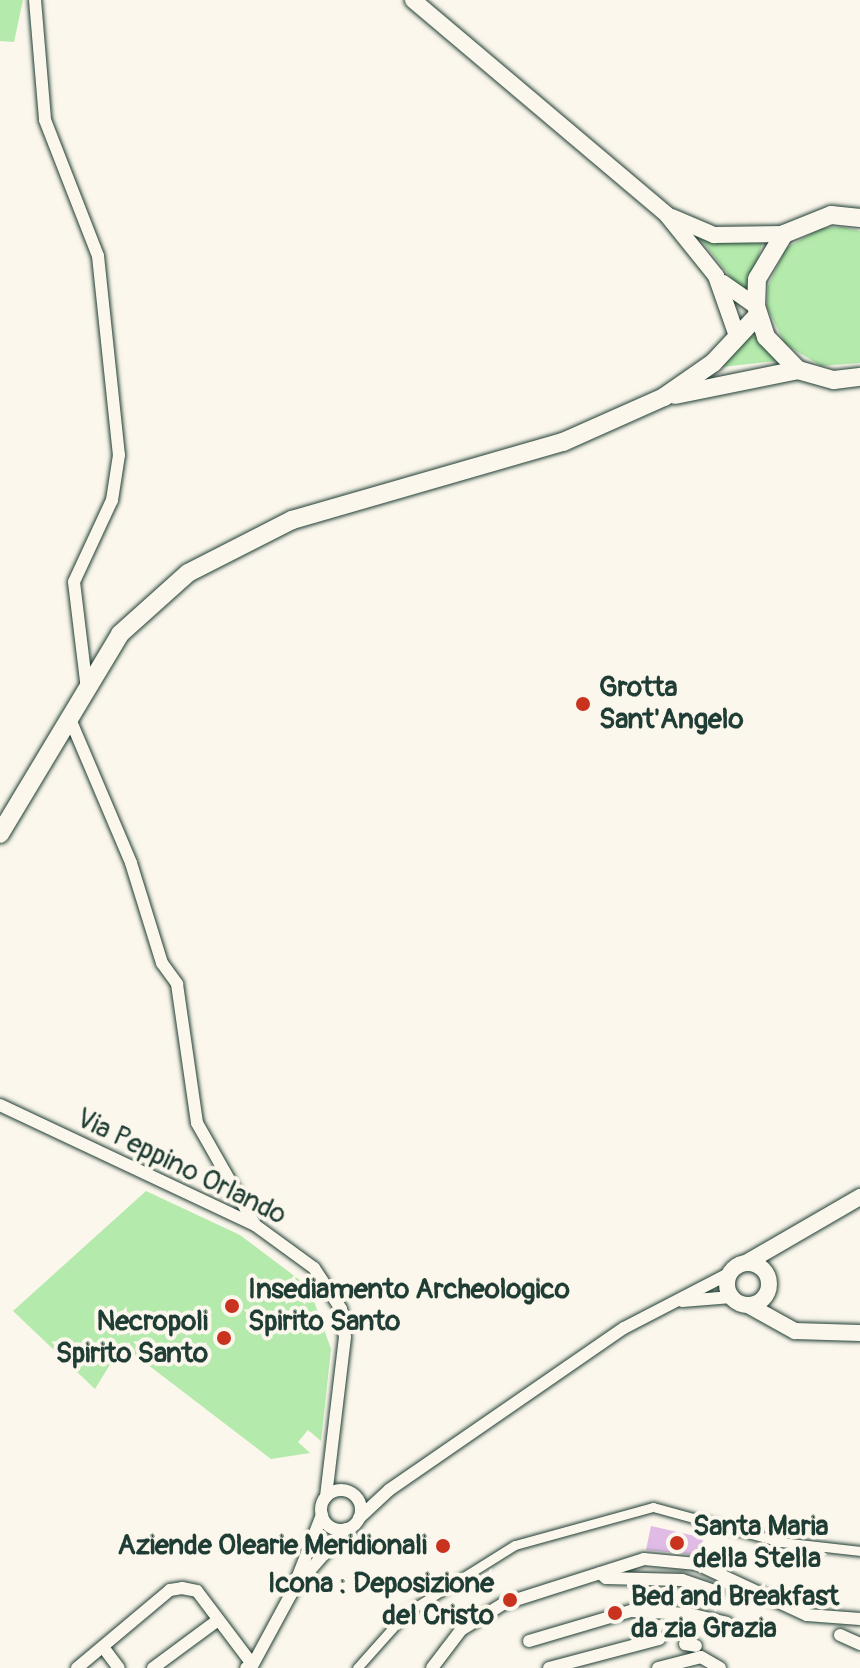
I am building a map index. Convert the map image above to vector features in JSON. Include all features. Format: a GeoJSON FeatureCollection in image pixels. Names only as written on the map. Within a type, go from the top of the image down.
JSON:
{"type":"FeatureCollection","features":[{"type":"Feature","properties":{"kind":"main road"},"geometry":{"type":"LineString","coordinates":[[860,218],[831,215],[784,234],[757,279],[756,311],[780,356],[798,370],[834,380],[860,377]]}},
{"type":"Feature","properties":{"kind":"main road"},"geometry":{"type":"LineString","coordinates":[[0,834],[120,634],[188,573],[292,520],[563,442],[664,397],[713,363],[756,311]]}},
{"type":"Feature","properties":{"kind":"main road"},"geometry":{"type":"LineString","coordinates":[[664,397],[798,370]]}},
{"type":"Feature","properties":{"kind":"street"},"geometry":{"type":"LineString","coordinates":[[35,0],[45,120],[98,256],[119,455],[112,500],[74,582],[87,689]]}},
{"type":"Feature","properties":{"kind":"street"},"geometry":{"type":"LineString","coordinates":[[413,0],[667,215],[716,276],[756,311]]}},
{"type":"Feature","properties":{"kind":"street"},"geometry":{"type":"LineString","coordinates":[[667,215],[714,235],[784,234]]}},
{"type":"Feature","properties":{"kind":"street"},"geometry":{"type":"LineString","coordinates":[[716,276],[737,336]]}},
{"type":"Feature","properties":{"kind":"street"},"geometry":{"type":"LineString","coordinates":[[834,380],[860,390]]}},
{"type":"Feature","properties":{"kind":"street"},"geometry":{"type":"LineString","coordinates":[[70,719],[131,863],[162,963],[177,984],[197,1123],[255,1225]]}},
{"type":"Feature","properties":{"kind":"street","name":"Via Peppino Orlando"},"geometry":{"type":"LineString","coordinates":[[0,1105],[255,1225],[314,1268],[341,1309],[343,1362],[326,1497]]}},
{"type":"Feature","properties":{"kind":"street"},"geometry":{"type":"LineString","coordinates":[[291,1594],[346,1529],[389,1490],[624,1328],[730,1273],[860,1197]]}},
{"type":"Feature","properties":{"kind":"street"},"geometry":{"type":"LineString","coordinates":[[784,1240],[766,1273],[767,1291],[787,1326]]}},
{"type":"Feature","properties":{"kind":"street"},"geometry":{"type":"LineString","coordinates":[[746,1263],[766,1273]]}},
{"type":"Feature","properties":{"kind":"street"},"geometry":{"type":"LineString","coordinates":[[730,1273],[732,1297]]}},
{"type":"Feature","properties":{"kind":"street"},"geometry":{"type":"LineString","coordinates":[[748,1305],[767,1291]]}},
{"type":"Feature","properties":{"kind":"street"},"geometry":{"type":"LineString","coordinates":[[671,1303],[732,1297],[787,1326],[815,1335],[860,1333]]}},
{"type":"Feature","properties":{"kind":"street"},"geometry":{"type":"LineString","coordinates":[[328,1476],[338,1491]]}},
{"type":"Feature","properties":{"kind":"street"},"geometry":{"type":"LineString","coordinates":[[77,1668],[170,1590],[197,1591],[250,1667],[291,1594],[326,1497],[338,1491],[354,1495],[389,1490]]}},
{"type":"Feature","properties":{"kind":"street"},"geometry":{"type":"LineString","coordinates":[[354,1495],[359,1518]]}},
{"type":"Feature","properties":{"kind":"street"},"geometry":{"type":"LineString","coordinates":[[357,1668],[406,1613],[515,1545],[653,1507],[781,1542],[860,1551]]}},
{"type":"Feature","properties":{"kind":"street"},"geometry":{"type":"LineString","coordinates":[[322,1515],[328,1525],[346,1529]]}},
{"type":"Feature","properties":{"kind":"street"},"geometry":{"type":"LineString","coordinates":[[432,1668],[461,1630],[503,1604],[644,1559],[697,1564],[795,1611],[860,1619]]}},
{"type":"Feature","properties":{"kind":"street"},"geometry":{"type":"LineString","coordinates":[[600,1573],[606,1578],[682,1580],[717,1592]]}},
{"type":"Feature","properties":{"kind":"street"},"geometry":{"type":"LineString","coordinates":[[529,1641],[631,1611],[689,1614],[727,1623]]}},
{"type":"Feature","properties":{"kind":"street"},"geometry":{"type":"LineString","coordinates":[[153,1668],[218,1620]]}},
{"type":"Feature","properties":{"kind":"street"},"geometry":{"type":"LineString","coordinates":[[840,1635],[860,1644]]}},
{"type":"Feature","properties":{"kind":"street"},"geometry":{"type":"LineString","coordinates":[[549,1668],[659,1639]]}},
{"type":"Feature","properties":{"kind":"street"},"geometry":{"type":"LineString","coordinates":[[103,1647],[119,1668]]}},
{"type":"Feature","properties":{"kind":"street"},"geometry":{"type":"LineString","coordinates":[[658,1668],[701,1657],[720,1668]]}},
{"type":"Feature","properties":{"kind":"green space"},"geometry":{"type":"Polygon","coordinates":[[[0,0],[23,0],[14,42],[0,41],[0,0]]]}},
{"type":"Feature","properties":{"kind":"green space"},"geometry":{"type":"Polygon","coordinates":[[[843,227],[860,231],[860,363],[821,366],[785,344],[767,307],[768,286],[786,248],[822,228],[843,227]]]}},
{"type":"Feature","properties":{"kind":"green space"},"geometry":{"type":"Polygon","coordinates":[[[700,238],[762,243],[749,293],[744,295],[700,238]]]}},
{"type":"Feature","properties":{"kind":"green space"},"geometry":{"type":"Polygon","coordinates":[[[750,336],[762,338],[776,361],[722,367],[750,336]]]}},
{"type":"Feature","properties":{"kind":"green space"},"geometry":{"type":"Polygon","coordinates":[[[146,1191],[240,1235],[309,1287],[331,1349],[321,1441],[308,1430],[298,1442],[310,1453],[271,1459],[122,1345],[95,1389],[13,1311],[146,1191]]]}},
{"type":"Feature","properties":{"kind":"building","name":"Santa Maria della Stella"},"geometry":{"type":"Polygon","coordinates":[[[651,1526],[704,1538],[697,1555],[646,1550],[651,1526]]]}},
{"type":"Feature","properties":{"kind":"place","name":"Grotta Sant'Angelo"},"geometry":{"type":"Point","coordinates":[583,704]}},
{"type":"Feature","properties":{"kind":"place","name":"Insediamento Archeologico Spirito Santo"},"geometry":{"type":"Point","coordinates":[232,1306]}},
{"type":"Feature","properties":{"kind":"place","name":"Necropoli Spirito Santo"},"geometry":{"type":"Point","coordinates":[224,1338]}},
{"type":"Feature","properties":{"kind":"place","name":"Santa Maria della Stella"},"geometry":{"type":"Point","coordinates":[677,1543]}},
{"type":"Feature","properties":{"kind":"place","name":"Aziende Olearie Meridionali"},"geometry":{"type":"Point","coordinates":[443,1546]}},
{"type":"Feature","properties":{"kind":"place","name":"Icona : Deposizione del Cristo"},"geometry":{"type":"Point","coordinates":[510,1600]}},
{"type":"Feature","properties":{"kind":"place","name":"Bed and Breakfast da zia Grazia"},"geometry":{"type":"Point","coordinates":[615,1613]}}]}
